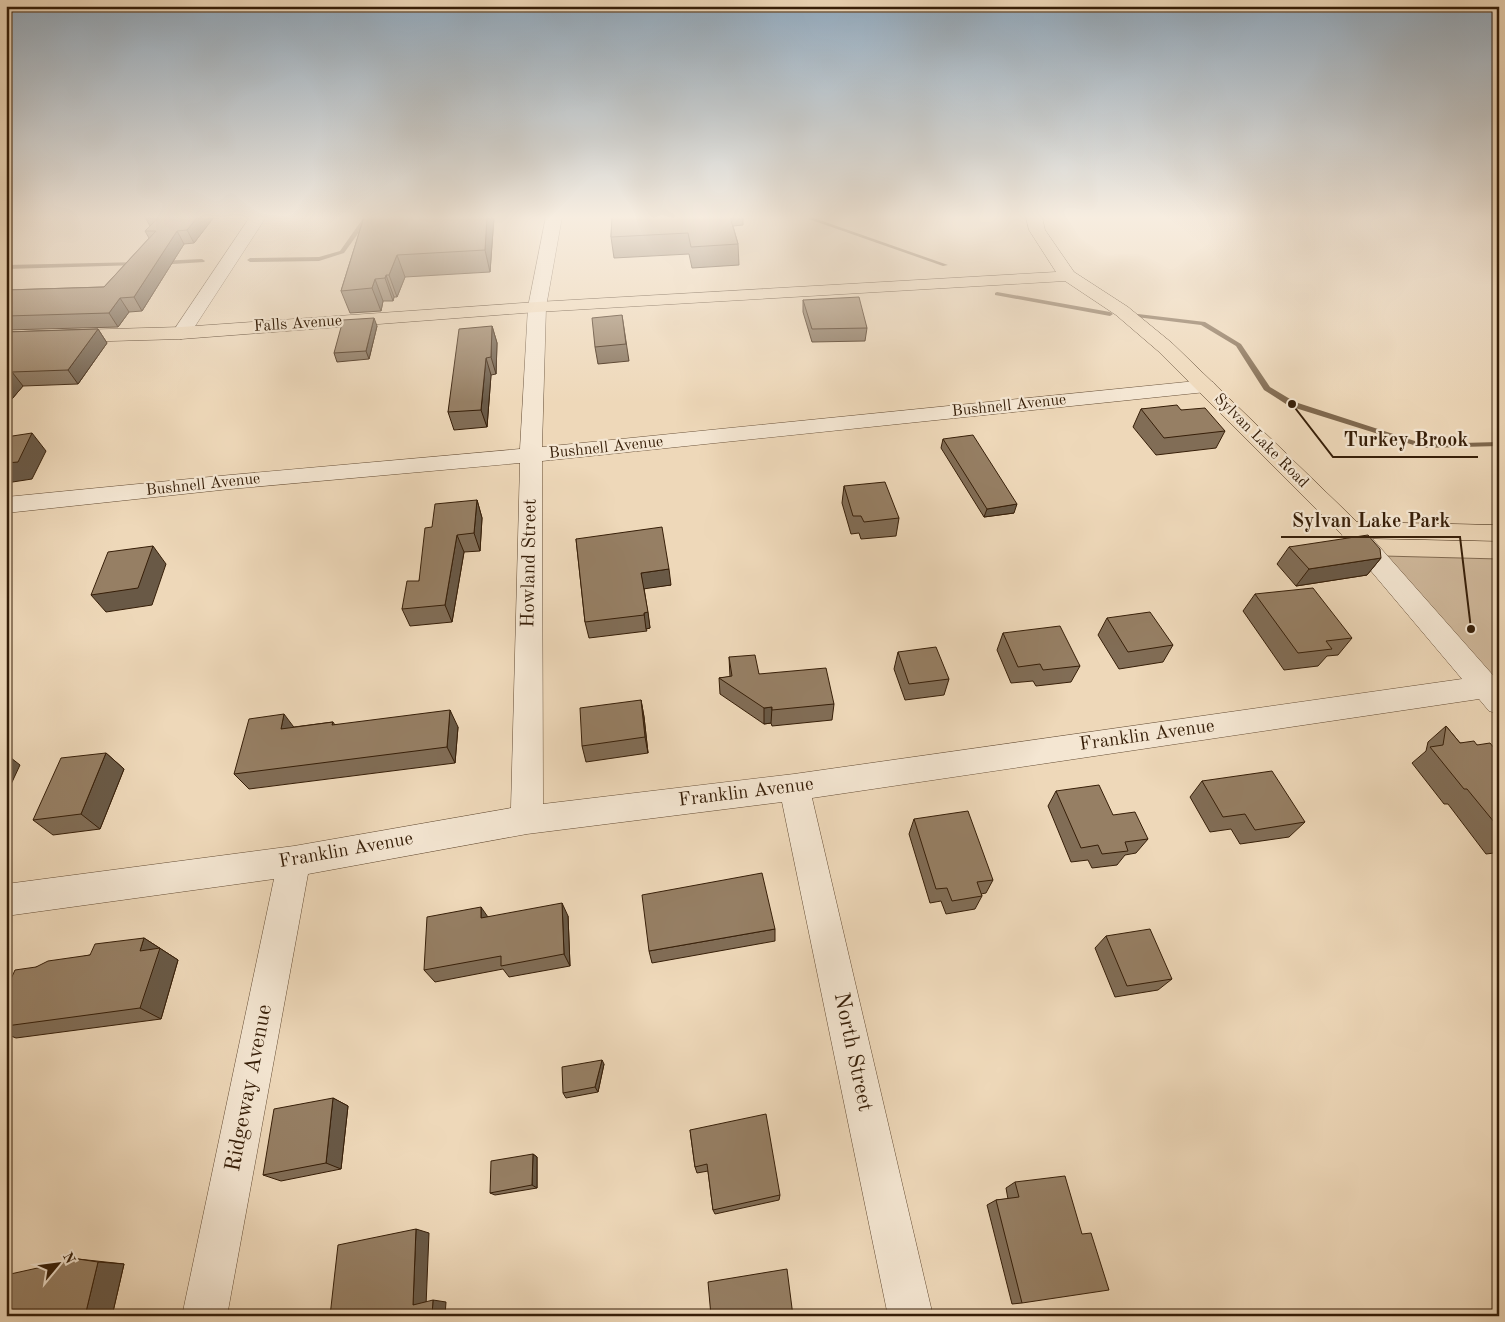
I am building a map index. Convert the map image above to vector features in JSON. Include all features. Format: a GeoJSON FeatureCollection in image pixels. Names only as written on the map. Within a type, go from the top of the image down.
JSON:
{"type":"FeatureCollection","features":[{"type":"Feature","properties":{"kind":"main road","name":"Falls Avenue"},"geometry":{"type":"LineString","coordinates":[[6,338],[181,333],[537,307],[1022,279]]}},
{"type":"Feature","properties":{"kind":"main road","name":"Sylvan Lake Road"},"geometry":{"type":"LineString","coordinates":[[1072,279],[1122,311],[1165,347],[1351,530]]}},
{"type":"Feature","properties":{"kind":"main road"},"geometry":{"type":"LineString","coordinates":[[1351,530],[1499,533]]}},
{"type":"Feature","properties":{"kind":"street"},"geometry":{"type":"LineString","coordinates":[[181,333],[217,279]]}},
{"type":"Feature","properties":{"kind":"street","name":"Howland Street"},"geometry":{"type":"LineString","coordinates":[[527,820],[531,455],[537,307],[542,279]]}},
{"type":"Feature","properties":{"kind":"street","name":"Bushnell Avenue"},"geometry":{"type":"LineString","coordinates":[[6,505],[230,482],[531,455],[1206,386]]}},
{"type":"Feature","properties":{"kind":"street","name":"Sylvan Lake Road"},"geometry":{"type":"LineString","coordinates":[[1351,530],[1493,695]]}},
{"type":"Feature","properties":{"kind":"street","name":"Franklin Avenue"},"geometry":{"type":"LineString","coordinates":[[6,900],[294,861],[527,820],[794,787],[1493,695]]}},
{"type":"Feature","properties":{"kind":"street","name":"North Street"},"geometry":{"type":"LineString","coordinates":[[794,787],[911,1316]]}},
{"type":"Feature","properties":{"kind":"street","name":"Ridgeway Avenue"},"geometry":{"type":"LineString","coordinates":[[204,1316],[294,861]]}},
{"type":"Feature","properties":{"kind":"shaded area"},"geometry":{"type":"Polygon","coordinates":[[[1384,556],[1499,559],[1499,698],[1384,556]]]}},
{"type":"Feature","properties":{"kind":"building"},"geometry":{"type":"Polygon","coordinates":[[[112,279],[146,279],[134,297],[120,298],[109,313],[6,316],[6,290],[104,287],[112,279]]]}},
{"type":"Feature","properties":{"kind":"building"},"geometry":{"type":"Polygon","coordinates":[[[345,279],[378,279],[375,279],[372,288],[341,291],[345,279]]]}},
{"type":"Feature","properties":{"kind":"building"},"geometry":{"type":"Polygon","coordinates":[[[859,297],[867,328],[812,329],[803,300],[859,297]]]}},
{"type":"Feature","properties":{"kind":"building"},"geometry":{"type":"Polygon","coordinates":[[[622,315],[626,344],[595,347],[592,318],[622,315]]]}},
{"type":"Feature","properties":{"kind":"building"},"geometry":{"type":"Polygon","coordinates":[[[374,318],[366,351],[334,353],[343,320],[374,318]]]}},
{"type":"Feature","properties":{"kind":"building"},"geometry":{"type":"Polygon","coordinates":[[[492,326],[491,357],[486,358],[481,410],[448,412],[459,329],[492,326]]]}},
{"type":"Feature","properties":{"kind":"building"},"geometry":{"type":"Polygon","coordinates":[[[98,329],[68,370],[12,372],[6,378],[6,332],[98,329]]]}},
{"type":"Feature","properties":{"kind":"building"},"geometry":{"type":"Polygon","coordinates":[[[1177,405],[1181,410],[1205,408],[1225,431],[1164,438],[1141,409],[1177,405]]]}},
{"type":"Feature","properties":{"kind":"building"},"geometry":{"type":"Polygon","coordinates":[[[32,433],[18,462],[6,463],[6,437],[32,433]]]}},
{"type":"Feature","properties":{"kind":"building"},"geometry":{"type":"Polygon","coordinates":[[[973,435],[1017,504],[987,509],[943,439],[973,435]]]}},
{"type":"Feature","properties":{"kind":"building"},"geometry":{"type":"Polygon","coordinates":[[[885,482],[899,518],[864,522],[861,516],[853,516],[844,486],[885,482]]]}},
{"type":"Feature","properties":{"kind":"building"},"geometry":{"type":"Polygon","coordinates":[[[477,500],[474,533],[457,535],[445,605],[402,609],[407,581],[419,581],[425,528],[432,527],[435,504],[477,500]]]}},
{"type":"Feature","properties":{"kind":"building"},"geometry":{"type":"Polygon","coordinates":[[[662,527],[669,569],[641,573],[648,612],[644,613],[644,615],[585,622],[576,539],[662,527]]]}},
{"type":"Feature","properties":{"kind":"building"},"geometry":{"type":"Polygon","coordinates":[[[1368,535],[1380,549],[1381,558],[1309,569],[1289,547],[1368,535]]]}},
{"type":"Feature","properties":{"kind":"building"},"geometry":{"type":"Polygon","coordinates":[[[153,546],[138,588],[91,595],[108,552],[153,546]]]}},
{"type":"Feature","properties":{"kind":"building"},"geometry":{"type":"Polygon","coordinates":[[[1313,588],[1352,638],[1326,641],[1332,649],[1298,653],[1255,594],[1313,588]]]}},
{"type":"Feature","properties":{"kind":"building"},"geometry":{"type":"Polygon","coordinates":[[[1150,612],[1173,645],[1128,652],[1107,618],[1150,612]]]}},
{"type":"Feature","properties":{"kind":"building"},"geometry":{"type":"Polygon","coordinates":[[[1060,626],[1080,666],[1043,670],[1040,664],[1018,667],[1003,633],[1060,626]]]}},
{"type":"Feature","properties":{"kind":"building"},"geometry":{"type":"Polygon","coordinates":[[[936,647],[949,679],[909,684],[898,652],[936,647]]]}},
{"type":"Feature","properties":{"kind":"building"},"geometry":{"type":"Polygon","coordinates":[[[755,655],[759,674],[826,668],[834,704],[772,710],[772,707],[764,708],[719,678],[732,676],[729,657],[755,655]]]}},
{"type":"Feature","properties":{"kind":"building"},"geometry":{"type":"Polygon","coordinates":[[[641,700],[645,737],[582,746],[580,708],[641,700]]]}},
{"type":"Feature","properties":{"kind":"building"},"geometry":{"type":"Polygon","coordinates":[[[450,710],[447,747],[234,774],[249,719],[284,714],[281,729],[333,722],[332,725],[450,710]]]}},
{"type":"Feature","properties":{"kind":"building"},"geometry":{"type":"Polygon","coordinates":[[[1446,726],[1460,743],[1474,741],[1477,745],[1490,743],[1499,754],[1499,828],[1430,747],[1443,745],[1446,726]]]}},
{"type":"Feature","properties":{"kind":"building"},"geometry":{"type":"Polygon","coordinates":[[[106,753],[81,814],[33,820],[61,758],[106,753]]]}},
{"type":"Feature","properties":{"kind":"building"},"geometry":{"type":"Polygon","coordinates":[[[1272,771],[1305,822],[1255,830],[1245,814],[1223,817],[1202,781],[1272,771]]]}},
{"type":"Feature","properties":{"kind":"building"},"geometry":{"type":"Polygon","coordinates":[[[1099,785],[1113,815],[1135,812],[1148,839],[1125,842],[1128,851],[1102,854],[1098,845],[1081,848],[1056,791],[1099,785]]]}},
{"type":"Feature","properties":{"kind":"building"},"geometry":{"type":"Polygon","coordinates":[[[968,811],[993,880],[977,882],[982,896],[952,901],[947,888],[936,889],[914,819],[968,811]]]}},
{"type":"Feature","properties":{"kind":"building"},"geometry":{"type":"Polygon","coordinates":[[[762,873],[775,929],[649,951],[642,895],[762,873]]]}},
{"type":"Feature","properties":{"kind":"building"},"geometry":{"type":"Polygon","coordinates":[[[562,903],[564,954],[501,966],[501,956],[424,970],[427,917],[481,907],[481,918],[562,903]]]}},
{"type":"Feature","properties":{"kind":"building"},"geometry":{"type":"Polygon","coordinates":[[[1150,929],[1172,979],[1127,986],[1106,936],[1150,929]]]}},
{"type":"Feature","properties":{"kind":"building"},"geometry":{"type":"Polygon","coordinates":[[[144,938],[140,951],[160,948],[140,1008],[6,1026],[6,990],[15,970],[36,967],[48,961],[90,955],[95,944],[144,938]]]}},
{"type":"Feature","properties":{"kind":"building"},"geometry":{"type":"Polygon","coordinates":[[[602,1060],[595,1087],[563,1093],[562,1067],[602,1060]]]}},
{"type":"Feature","properties":{"kind":"building"},"geometry":{"type":"Polygon","coordinates":[[[333,1098],[326,1163],[263,1175],[274,1109],[333,1098]]]}},
{"type":"Feature","properties":{"kind":"building"},"geometry":{"type":"Polygon","coordinates":[[[766,1114],[780,1195],[713,1210],[707,1164],[695,1167],[690,1130],[766,1114]]]}},
{"type":"Feature","properties":{"kind":"building"},"geometry":{"type":"Polygon","coordinates":[[[533,1154],[532,1185],[490,1193],[491,1161],[533,1154]]]}},
{"type":"Feature","properties":{"kind":"building"},"geometry":{"type":"Polygon","coordinates":[[[1065,1176],[1082,1234],[1091,1233],[1109,1290],[1022,1303],[996,1200],[1019,1197],[1015,1182],[1065,1176]]]}},
{"type":"Feature","properties":{"kind":"building"},"geometry":{"type":"Polygon","coordinates":[[[416,1229],[413,1305],[433,1300],[432,1316],[330,1316],[338,1245],[416,1229]]]}},
{"type":"Feature","properties":{"kind":"building"},"geometry":{"type":"Polygon","coordinates":[[[78,1259],[98,1262],[85,1316],[6,1316],[6,1275],[78,1259]]]}},
{"type":"Feature","properties":{"kind":"building"},"geometry":{"type":"Polygon","coordinates":[[[787,1269],[793,1316],[711,1316],[708,1282],[787,1269]]]}},
{"type":"Feature","properties":{"kind":"waterway"},"geometry":{"type":"LineString","coordinates":[[997,294],[1110,314]]}},
{"type":"Feature","properties":{"kind":"waterway"},"geometry":{"type":"LineString","coordinates":[[1138,316],[1203,323],[1239,345],[1267,388],[1292,404],[1423,446],[1499,444]]}},
{"type":"Feature","properties":{"kind":"place","name":"Turkey Brook"},"geometry":{"type":"Point","coordinates":[1292,404]}},
{"type":"Feature","properties":{"kind":"place","name":"Sylvan Lake Park"},"geometry":{"type":"Point","coordinates":[1471,629]}}]}
